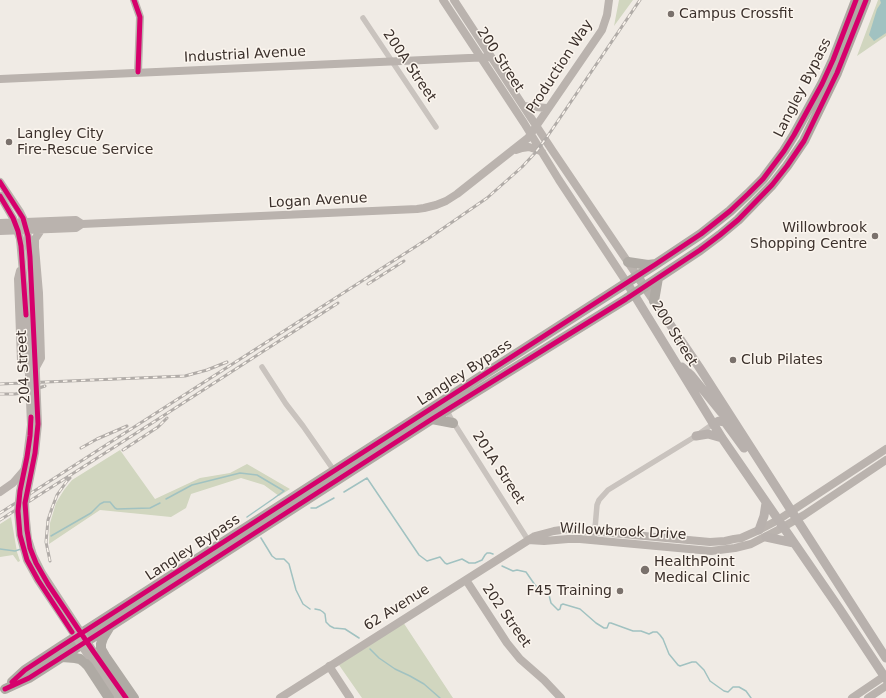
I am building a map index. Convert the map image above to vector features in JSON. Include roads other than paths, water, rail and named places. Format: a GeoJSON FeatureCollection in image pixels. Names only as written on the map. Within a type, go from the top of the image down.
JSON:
{"type":"FeatureCollection","features":[{"type":"Feature","properties":{"kind":"highway","name":"Langley Bypass"},"geometry":{"type":"LineString","coordinates":[[2,690],[29,678],[109,627],[337,476],[448,398],[638,277],[701,234],[730,212],[753,190],[776,163],[800,125],[833,60],[856,0]]}},
{"type":"Feature","properties":{"kind":"highway","name":"Langley Bypass"},"geometry":{"type":"LineString","coordinates":[[2,690],[25,670],[60,647],[447,410],[633,294],[700,250],[738,220],[772,185],[804,141],[837,73],[866,0]]}},
{"type":"Feature","properties":{"kind":"highway"},"geometry":{"type":"LineString","coordinates":[[628,262],[648,265],[656,264]]}},
{"type":"Feature","properties":{"kind":"highway"},"geometry":{"type":"LineString","coordinates":[[654,301],[658,278]]}},
{"type":"Feature","properties":{"kind":"highway"},"geometry":{"type":"LineString","coordinates":[[447,410],[448,398]]}},
{"type":"Feature","properties":{"kind":"highway"},"geometry":{"type":"LineString","coordinates":[[432,419],[453,423]]}},
{"type":"Feature","properties":{"kind":"highway"},"geometry":{"type":"LineString","coordinates":[[109,627],[103,638],[101,649],[104,656],[134,698]]}},
{"type":"Feature","properties":{"kind":"highway"},"geometry":{"type":"LineString","coordinates":[[62,657],[80,659],[84,662],[109,698]]}},
{"type":"Feature","properties":{"kind":"main road"},"geometry":{"type":"LineString","coordinates":[[134,0],[140,17],[138,72]]}},
{"type":"Feature","properties":{"kind":"main road","name":"200 Street"},"geometry":{"type":"LineString","coordinates":[[443,0],[627,283],[722,438],[885,677]]}},
{"type":"Feature","properties":{"kind":"main road","name":"200 Street"},"geometry":{"type":"LineString","coordinates":[[454,0],[730,416],[886,658]]}},
{"type":"Feature","properties":{"kind":"main road","name":"Production Way"},"geometry":{"type":"LineString","coordinates":[[531,134],[547,108],[602,30],[607,16],[609,0]]}},
{"type":"Feature","properties":{"kind":"main road","name":"Industrial Avenue"},"geometry":{"type":"LineString","coordinates":[[0,79],[491,57]]}},
{"type":"Feature","properties":{"kind":"main road"},"geometry":{"type":"LineString","coordinates":[[524,106],[547,108]]}},
{"type":"Feature","properties":{"kind":"main road","name":"Logan Avenue"},"geometry":{"type":"LineString","coordinates":[[25,226],[41,230],[76,228],[82,224],[424,208],[446,201],[457,194],[526,140],[531,134]]}},
{"type":"Feature","properties":{"kind":"main road"},"geometry":{"type":"LineString","coordinates":[[511,152],[522,148],[529,148],[542,152]]}},
{"type":"Feature","properties":{"kind":"main road"},"geometry":{"type":"LineString","coordinates":[[0,182],[20,212],[25,226]]}},
{"type":"Feature","properties":{"kind":"main road","name":"204 Street"},"geometry":{"type":"LineString","coordinates":[[0,196],[17,227],[21,246],[31,351]]}},
{"type":"Feature","properties":{"kind":"main road"},"geometry":{"type":"LineString","coordinates":[[1,223],[9,210]]}},
{"type":"Feature","properties":{"kind":"main road","name":"Logan Avenue"},"geometry":{"type":"LineString","coordinates":[[0,232],[17,227],[76,220],[82,224]]}},
{"type":"Feature","properties":{"kind":"main road","name":"Logan Avenue"},"geometry":{"type":"LineString","coordinates":[[1,223],[17,227]]}},
{"type":"Feature","properties":{"kind":"main road","name":"204 Street"},"geometry":{"type":"LineString","coordinates":[[25,226],[31,273],[31,425],[27,457],[20,491],[18,511],[20,535],[27,560],[38,580],[90,653],[126,698]]}},
{"type":"Feature","properties":{"kind":"main road"},"geometry":{"type":"LineString","coordinates":[[0,492],[24,471],[29,462],[34,439],[35,425],[32,375],[40,358],[39,293],[35,240],[41,230]]}},
{"type":"Feature","properties":{"kind":"main road"},"geometry":{"type":"LineString","coordinates":[[22,261],[18,279],[21,361],[32,375]]}},
{"type":"Feature","properties":{"kind":"main road"},"geometry":{"type":"LineString","coordinates":[[674,360],[691,375],[721,412],[730,416]]}},
{"type":"Feature","properties":{"kind":"main road"},"geometry":{"type":"LineString","coordinates":[[713,424],[719,421],[725,422],[767,474]]}},
{"type":"Feature","properties":{"kind":"main road"},"geometry":{"type":"LineString","coordinates":[[696,436],[708,434],[722,438]]}},
{"type":"Feature","properties":{"kind":"main road","name":"Willowbrook Drive"},"geometry":{"type":"LineString","coordinates":[[794,515],[886,449]]}},
{"type":"Feature","properties":{"kind":"main road","name":"Willowbrook Drive"},"geometry":{"type":"LineString","coordinates":[[595,536],[712,550],[744,546],[766,536],[781,523],[886,460]]}},
{"type":"Feature","properties":{"kind":"main road"},"geometry":{"type":"LineString","coordinates":[[759,530],[764,516],[766,503]]}},
{"type":"Feature","properties":{"kind":"main road","name":"Willowbrook Drive"},"geometry":{"type":"LineString","coordinates":[[528,540],[544,541],[595,536],[710,542],[726,541],[741,538],[781,523]]}},
{"type":"Feature","properties":{"kind":"main road"},"geometry":{"type":"LineString","coordinates":[[766,536],[794,543]]}},
{"type":"Feature","properties":{"kind":"main road","name":"62 Avenue"},"geometry":{"type":"LineString","coordinates":[[280,698],[528,540]]}},
{"type":"Feature","properties":{"kind":"main road","name":"202 Street"},"geometry":{"type":"LineString","coordinates":[[466,580],[507,643],[520,659],[549,684],[561,698]]}},
{"type":"Feature","properties":{"kind":"main road","name":"204 Street"},"geometry":{"type":"LineString","coordinates":[[90,653],[117,698]]}},
{"type":"Feature","properties":{"kind":"main road"},"geometry":{"type":"LineString","coordinates":[[329,666],[350,698]]}},
{"type":"Feature","properties":{"kind":"main road"},"geometry":{"type":"LineString","coordinates":[[852,698],[885,677]]}},
{"type":"Feature","properties":{"kind":"main road"},"geometry":{"type":"LineString","coordinates":[[868,698],[886,686]]}},
{"type":"Feature","properties":{"kind":"street","name":"200A Street"},"geometry":{"type":"LineString","coordinates":[[363,18],[436,127]]}},
{"type":"Feature","properties":{"kind":"street"},"geometry":{"type":"LineString","coordinates":[[262,367],[286,404],[304,426],[337,476]]}},
{"type":"Feature","properties":{"kind":"street","name":"201A Street"},"geometry":{"type":"LineString","coordinates":[[447,410],[453,423],[528,540]]}},
{"type":"Feature","properties":{"kind":"street"},"geometry":{"type":"LineString","coordinates":[[595,536],[597,505],[599,500],[608,490],[713,424]]}},
{"type":"Feature","properties":{"kind":"water"},"geometry":{"type":"Polygon","coordinates":[[[880,0],[886,0],[886,33],[874,41],[869,35],[877,9],[881,3],[880,0]]]}},
{"type":"Feature","properties":{"kind":"waterway"},"geometry":{"type":"LineString","coordinates":[[166,499],[192,485],[240,473],[257,475],[284,491],[247,517]]}},
{"type":"Feature","properties":{"kind":"waterway"},"geometry":{"type":"LineString","coordinates":[[344,492],[367,478],[419,555],[427,561],[440,557],[447,564],[462,559],[469,563],[475,563],[482,560],[487,553],[493,554]]}},
{"type":"Feature","properties":{"kind":"waterway"},"geometry":{"type":"LineString","coordinates":[[311,508],[316,508],[334,498]]}},
{"type":"Feature","properties":{"kind":"waterway"},"geometry":{"type":"LineString","coordinates":[[51,536],[91,513],[104,502],[110,502],[117,509],[150,508],[160,503]]}},
{"type":"Feature","properties":{"kind":"waterway"},"geometry":{"type":"LineString","coordinates":[[261,538],[272,556],[276,559],[284,559],[289,564],[296,590],[303,604],[310,609]]}},
{"type":"Feature","properties":{"kind":"waterway"},"geometry":{"type":"LineString","coordinates":[[0,549],[15,551],[21,549]]}},
{"type":"Feature","properties":{"kind":"waterway"},"geometry":{"type":"LineString","coordinates":[[502,566],[513,571],[517,570],[526,572],[535,585],[549,595],[551,603],[558,610],[563,604],[580,609],[604,628],[607,628],[609,623],[611,623],[633,631],[641,631],[649,634],[657,632],[663,639],[669,654],[678,665],[680,666],[696,662],[704,670],[710,681],[724,691],[728,692],[733,687],[739,687],[746,691],[751,698]]}},
{"type":"Feature","properties":{"kind":"waterway"},"geometry":{"type":"LineString","coordinates":[[315,609],[320,610],[325,614],[326,622],[330,626],[345,629],[359,638]]}},
{"type":"Feature","properties":{"kind":"waterway"},"geometry":{"type":"LineString","coordinates":[[370,649],[379,658],[395,669],[424,684],[440,698]]}},
{"type":"Feature","properties":{"kind":"railway"},"geometry":{"type":"LineString","coordinates":[[0,513],[429,238],[487,198],[522,167],[535,153],[640,0]]}},
{"type":"Feature","properties":{"kind":"railway"},"geometry":{"type":"LineString","coordinates":[[368,284],[404,261]]}},
{"type":"Feature","properties":{"kind":"railway"},"geometry":{"type":"LineString","coordinates":[[0,520],[338,303]]}},
{"type":"Feature","properties":{"kind":"railway"},"geometry":{"type":"LineString","coordinates":[[0,384],[185,376],[207,370],[227,362]]}},
{"type":"Feature","properties":{"kind":"railway"},"geometry":{"type":"LineString","coordinates":[[0,394],[27,392],[45,386]]}},
{"type":"Feature","properties":{"kind":"railway"},"geometry":{"type":"LineString","coordinates":[[123,450],[158,427],[167,418]]}},
{"type":"Feature","properties":{"kind":"railway"},"geometry":{"type":"LineString","coordinates":[[81,448],[97,439],[127,426]]}},
{"type":"Feature","properties":{"kind":"railway"},"geometry":{"type":"LineString","coordinates":[[50,561],[46,542],[48,520],[57,495],[70,478]]}},
{"type":"Feature","properties":{"kind":"place","name":"Campus Crossfit"},"geometry":{"type":"Point","coordinates":[671,14]}},
{"type":"Feature","properties":{"kind":"place","name":"Langley City Fire-Rescue Service"},"geometry":{"type":"Point","coordinates":[9,142]}},
{"type":"Feature","properties":{"kind":"place","name":"Willowbrook Shopping Centre"},"geometry":{"type":"Point","coordinates":[875,236]}},
{"type":"Feature","properties":{"kind":"place","name":"Club Pilates"},"geometry":{"type":"Point","coordinates":[733,360]}},
{"type":"Feature","properties":{"kind":"place","name":"HealthPoint Medical Clinic"},"geometry":{"type":"Point","coordinates":[645,570]}},
{"type":"Feature","properties":{"kind":"place","name":"F45 Training"},"geometry":{"type":"Point","coordinates":[620,591]}}]}
